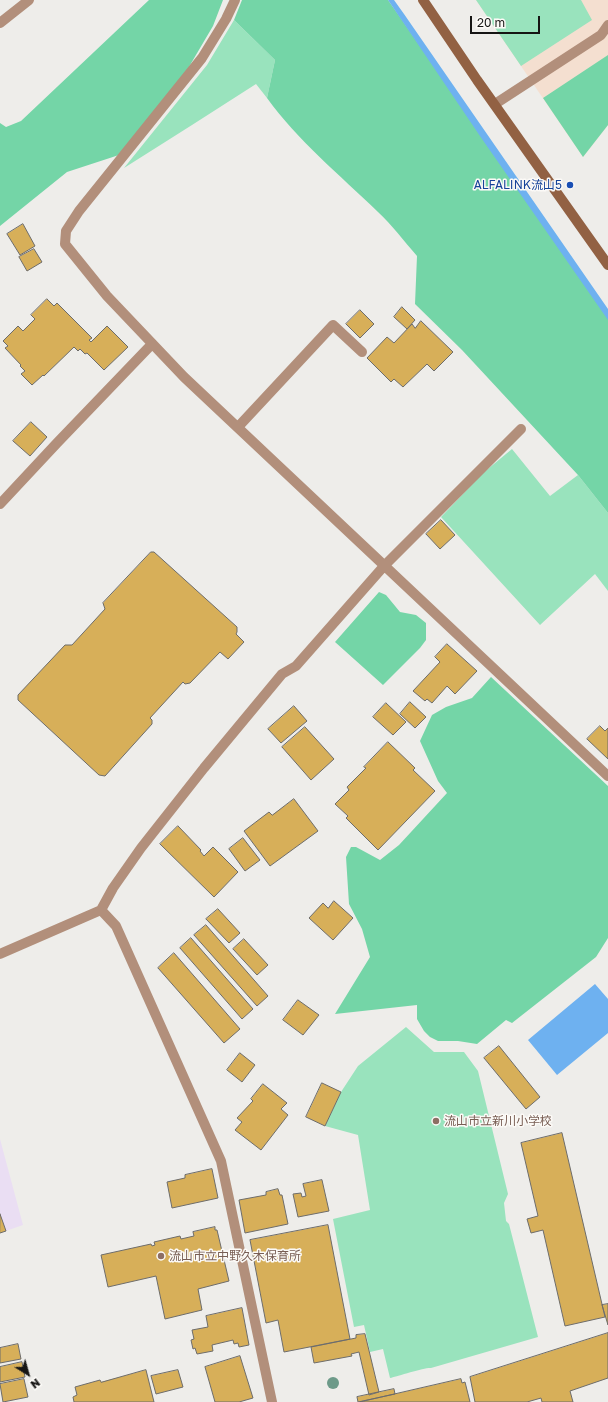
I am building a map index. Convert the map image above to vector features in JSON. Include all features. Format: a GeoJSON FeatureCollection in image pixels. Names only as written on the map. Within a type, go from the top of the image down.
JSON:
{"type":"FeatureCollection","features":[{"type":"Feature","properties":{"kind":"street"},"geometry":{"type":"LineString","coordinates":[[0,23],[29,0]]}},
{"type":"Feature","properties":{"kind":"street"},"geometry":{"type":"LineString","coordinates":[[235,0],[226,19],[202,58],[79,211],[66,231],[64,244],[107,296],[184,376],[608,776]]}},
{"type":"Feature","properties":{"kind":"street"},"geometry":{"type":"LineString","coordinates":[[423,0],[608,265]]}},
{"type":"Feature","properties":{"kind":"street"},"geometry":{"type":"LineString","coordinates":[[495,104],[601,35],[608,25]]}},
{"type":"Feature","properties":{"kind":"street"},"geometry":{"type":"LineString","coordinates":[[238,427],[333,325],[362,352]]}},
{"type":"Feature","properties":{"kind":"street"},"geometry":{"type":"LineString","coordinates":[[0,504],[152,344]]}},
{"type":"Feature","properties":{"kind":"street"},"geometry":{"type":"LineString","coordinates":[[0,954],[100,910],[113,888],[141,848],[204,768],[282,674],[296,666],[384,566],[521,429]]}},
{"type":"Feature","properties":{"kind":"street"},"geometry":{"type":"LineString","coordinates":[[100,910],[116,926],[221,1161],[272,1402]]}},
{"type":"Feature","properties":{"kind":"shaded area"},"geometry":{"type":"Polygon","coordinates":[[[476,0],[608,0],[608,125],[583,157],[476,0]]]}},
{"type":"Feature","properties":{"kind":"shaded area"},"geometry":{"type":"Polygon","coordinates":[[[0,1139],[23,1225],[0,1233],[0,1139]]]}},
{"type":"Feature","properties":{"kind":"green space"},"geometry":{"type":"Polygon","coordinates":[[[149,0],[223,0],[213,26],[183,77],[122,154],[67,172],[0,226],[0,123],[6,127],[21,121],[149,0]]]}},
{"type":"Feature","properties":{"kind":"green space"},"geometry":{"type":"Polygon","coordinates":[[[242,0],[388,0],[608,318],[608,513],[578,475],[462,350],[415,304],[417,256],[383,217],[292,129],[267,98],[275,60],[234,20],[242,0]]]}},
{"type":"Feature","properties":{"kind":"green space"},"geometry":{"type":"Polygon","coordinates":[[[476,0],[581,0],[592,20],[521,66],[476,0]]]}},
{"type":"Feature","properties":{"kind":"green space"},"geometry":{"type":"Polygon","coordinates":[[[234,20],[275,60],[267,98],[256,84],[124,168],[207,65],[234,20]]]}},
{"type":"Feature","properties":{"kind":"green space"},"geometry":{"type":"Polygon","coordinates":[[[608,55],[608,125],[583,157],[543,98],[608,55]]]}},
{"type":"Feature","properties":{"kind":"green space"},"geometry":{"type":"Polygon","coordinates":[[[512,449],[550,496],[578,475],[608,513],[608,591],[595,574],[540,625],[441,517],[483,473],[512,449]]]}},
{"type":"Feature","properties":{"kind":"green space"},"geometry":{"type":"Polygon","coordinates":[[[379,592],[386,595],[400,612],[416,615],[426,623],[426,640],[383,685],[335,642],[379,592]]]}},
{"type":"Feature","properties":{"kind":"green space"},"geometry":{"type":"Polygon","coordinates":[[[491,677],[608,786],[608,938],[596,957],[512,1023],[506,1020],[477,1044],[458,1041],[438,1041],[430,1037],[424,1031],[417,1019],[417,1005],[335,1014],[370,957],[362,929],[349,904],[346,857],[351,847],[356,847],[380,860],[399,845],[447,793],[438,781],[420,741],[432,715],[446,707],[472,698],[491,677]]]}},
{"type":"Feature","properties":{"kind":"green space"},"geometry":{"type":"Polygon","coordinates":[[[406,1027],[434,1052],[464,1052],[478,1071],[508,1194],[504,1203],[506,1221],[509,1224],[538,1337],[431,1368],[390,1378],[383,1349],[370,1352],[364,1325],[354,1327],[333,1219],[370,1210],[358,1135],[325,1126],[341,1092],[358,1066],[406,1027]]]}},
{"type":"Feature","properties":{"kind":"water"},"geometry":{"type":"Polygon","coordinates":[[[388,0],[394,0],[404,14],[608,309],[608,320],[482,139],[388,0]]]}},
{"type":"Feature","properties":{"kind":"water"},"geometry":{"type":"Polygon","coordinates":[[[595,984],[608,999],[608,1033],[557,1075],[528,1040],[595,984]]]}},
{"type":"Feature","properties":{"kind":"building"},"geometry":{"type":"Polygon","coordinates":[[[23,224],[35,246],[20,255],[7,234],[23,224]]]}},
{"type":"Feature","properties":{"kind":"building"},"geometry":{"type":"Polygon","coordinates":[[[34,249],[42,262],[27,271],[19,257],[34,249]]]}},
{"type":"Feature","properties":{"kind":"building"},"geometry":{"type":"Polygon","coordinates":[[[47,299],[54,306],[57,303],[92,338],[89,340],[91,342],[107,326],[128,347],[104,370],[87,353],[85,354],[80,349],[78,351],[74,347],[44,376],[43,375],[32,385],[21,374],[25,371],[5,348],[8,346],[3,341],[18,326],[23,331],[35,319],[31,315],[47,299]]]}},
{"type":"Feature","properties":{"kind":"building"},"geometry":{"type":"Polygon","coordinates":[[[402,307],[415,320],[407,329],[394,317],[402,307]]]}},
{"type":"Feature","properties":{"kind":"building"},"geometry":{"type":"Polygon","coordinates":[[[360,310],[374,324],[360,338],[346,324],[360,310]]]}},
{"type":"Feature","properties":{"kind":"building"},"geometry":{"type":"Polygon","coordinates":[[[421,321],[453,352],[434,371],[427,364],[403,387],[394,379],[391,382],[367,358],[387,337],[394,343],[412,324],[415,328],[421,321]]]}},
{"type":"Feature","properties":{"kind":"building"},"geometry":{"type":"Polygon","coordinates":[[[31,422],[47,437],[30,456],[13,441],[31,422]]]}},
{"type":"Feature","properties":{"kind":"building"},"geometry":{"type":"Polygon","coordinates":[[[441,520],[455,535],[440,549],[426,534],[441,520]]]}},
{"type":"Feature","properties":{"kind":"building"},"geometry":{"type":"Polygon","coordinates":[[[151,552],[154,552],[237,627],[236,634],[244,642],[228,659],[220,652],[190,683],[185,684],[183,682],[150,718],[152,720],[152,724],[105,776],[99,775],[18,700],[18,695],[65,645],[72,645],[105,609],[103,603],[151,552]]]}},
{"type":"Feature","properties":{"kind":"building"},"geometry":{"type":"Polygon","coordinates":[[[447,644],[477,671],[455,694],[447,686],[432,703],[427,699],[425,701],[413,691],[440,662],[435,657],[447,644]]]}},
{"type":"Feature","properties":{"kind":"building"},"geometry":{"type":"Polygon","coordinates":[[[410,702],[426,717],[415,728],[400,714],[410,702]]]}},
{"type":"Feature","properties":{"kind":"building"},"geometry":{"type":"Polygon","coordinates":[[[386,703],[406,722],[393,735],[373,717],[386,703]]]}},
{"type":"Feature","properties":{"kind":"building"},"geometry":{"type":"Polygon","coordinates":[[[294,706],[307,721],[281,743],[268,729],[294,706]]]}},
{"type":"Feature","properties":{"kind":"building"},"geometry":{"type":"Polygon","coordinates":[[[600,726],[605,731],[608,728],[608,759],[587,739],[600,726]]]}},
{"type":"Feature","properties":{"kind":"building"},"geometry":{"type":"Polygon","coordinates":[[[305,727],[334,759],[311,780],[282,747],[305,727]]]}},
{"type":"Feature","properties":{"kind":"building"},"geometry":{"type":"Polygon","coordinates":[[[388,742],[415,768],[413,770],[435,791],[378,850],[346,818],[348,816],[335,804],[349,790],[347,787],[366,768],[364,767],[388,742]]]}},
{"type":"Feature","properties":{"kind":"building"},"geometry":{"type":"Polygon","coordinates":[[[294,799],[318,831],[270,866],[244,831],[269,812],[272,815],[294,799]]]}},
{"type":"Feature","properties":{"kind":"building"},"geometry":{"type":"Polygon","coordinates":[[[178,826],[201,850],[200,851],[204,856],[213,847],[238,872],[214,897],[160,844],[178,826]]]}},
{"type":"Feature","properties":{"kind":"building"},"geometry":{"type":"Polygon","coordinates":[[[243,838],[260,860],[245,871],[229,849],[243,838]]]}},
{"type":"Feature","properties":{"kind":"building"},"geometry":{"type":"Polygon","coordinates":[[[334,901],[353,918],[333,940],[309,918],[323,903],[328,908],[334,901]]]}},
{"type":"Feature","properties":{"kind":"building"},"geometry":{"type":"Polygon","coordinates":[[[218,909],[240,933],[229,943],[206,919],[218,909]]]}},
{"type":"Feature","properties":{"kind":"building"},"geometry":{"type":"Polygon","coordinates":[[[206,925],[268,996],[257,1006],[194,935],[206,925]]]}},
{"type":"Feature","properties":{"kind":"building"},"geometry":{"type":"Polygon","coordinates":[[[191,938],[253,1009],[242,1019],[180,948],[191,938]]]}},
{"type":"Feature","properties":{"kind":"building"},"geometry":{"type":"Polygon","coordinates":[[[244,939],[268,965],[257,975],[233,949],[244,939]]]}},
{"type":"Feature","properties":{"kind":"building"},"geometry":{"type":"Polygon","coordinates":[[[174,953],[240,1029],[224,1043],[158,968],[174,953]]]}},
{"type":"Feature","properties":{"kind":"building"},"geometry":{"type":"Polygon","coordinates":[[[298,1000],[319,1015],[303,1035],[283,1020],[298,1000]]]}},
{"type":"Feature","properties":{"kind":"building"},"geometry":{"type":"Polygon","coordinates":[[[499,1046],[540,1097],[526,1109],[484,1058],[499,1046]]]}},
{"type":"Feature","properties":{"kind":"building"},"geometry":{"type":"Polygon","coordinates":[[[240,1053],[255,1065],[242,1082],[227,1070],[240,1053]]]}},
{"type":"Feature","properties":{"kind":"building"},"geometry":{"type":"Polygon","coordinates":[[[322,1083],[341,1092],[325,1126],[306,1117],[322,1083]]]}},
{"type":"Feature","properties":{"kind":"building"},"geometry":{"type":"Polygon","coordinates":[[[263,1084],[287,1103],[281,1109],[288,1115],[261,1150],[235,1130],[242,1122],[237,1118],[253,1101],[251,1099],[263,1084]]]}},
{"type":"Feature","properties":{"kind":"building"},"geometry":{"type":"Polygon","coordinates":[[[562,1133],[605,1317],[565,1326],[543,1230],[531,1233],[527,1219],[538,1216],[521,1143],[562,1133]]]}},
{"type":"Feature","properties":{"kind":"building"},"geometry":{"type":"Polygon","coordinates":[[[212,1169],[218,1198],[172,1208],[167,1182],[185,1178],[185,1175],[212,1169]]]}},
{"type":"Feature","properties":{"kind":"building"},"geometry":{"type":"Polygon","coordinates":[[[322,1180],[329,1211],[298,1217],[293,1194],[301,1193],[302,1197],[306,1196],[303,1184],[322,1180]]]}},
{"type":"Feature","properties":{"kind":"building"},"geometry":{"type":"Polygon","coordinates":[[[278,1189],[280,1195],[282,1195],[288,1224],[245,1233],[239,1200],[266,1195],[266,1192],[278,1189]]]}},
{"type":"Feature","properties":{"kind":"building"},"geometry":{"type":"Polygon","coordinates":[[[0,1214],[6,1231],[0,1233],[0,1214]]]}},
{"type":"Feature","properties":{"kind":"building"},"geometry":{"type":"Polygon","coordinates":[[[328,1225],[350,1339],[284,1352],[278,1320],[266,1323],[250,1240],[328,1225]]]}},
{"type":"Feature","properties":{"kind":"building"},"geometry":{"type":"Polygon","coordinates":[[[215,1227],[229,1281],[198,1289],[202,1310],[165,1319],[156,1276],[108,1287],[101,1255],[151,1244],[152,1246],[155,1245],[154,1242],[180,1236],[181,1239],[194,1236],[193,1232],[215,1227]]]}},
{"type":"Feature","properties":{"kind":"building"},"geometry":{"type":"Polygon","coordinates":[[[608,1304],[608,1325],[602,1305],[608,1304]]]}},
{"type":"Feature","properties":{"kind":"building"},"geometry":{"type":"Polygon","coordinates":[[[242,1308],[249,1345],[239,1347],[238,1343],[234,1344],[233,1340],[212,1345],[213,1351],[197,1354],[195,1348],[193,1349],[191,1340],[194,1339],[192,1330],[208,1327],[206,1316],[242,1308]]]}},
{"type":"Feature","properties":{"kind":"building"},"geometry":{"type":"Polygon","coordinates":[[[608,1333],[608,1378],[570,1391],[573,1402],[542,1402],[541,1398],[527,1402],[475,1402],[470,1377],[608,1333]]]}},
{"type":"Feature","properties":{"kind":"building"},"geometry":{"type":"Polygon","coordinates":[[[365,1334],[379,1392],[369,1395],[359,1352],[351,1354],[352,1356],[314,1363],[311,1347],[356,1338],[356,1335],[365,1334]]]}},
{"type":"Feature","properties":{"kind":"building"},"geometry":{"type":"Polygon","coordinates":[[[18,1344],[21,1359],[0,1363],[0,1348],[18,1344]]]}},
{"type":"Feature","properties":{"kind":"building"},"geometry":{"type":"Polygon","coordinates":[[[240,1356],[253,1398],[239,1402],[215,1402],[205,1367],[240,1356]]]}},
{"type":"Feature","properties":{"kind":"building"},"geometry":{"type":"Polygon","coordinates":[[[22,1362],[25,1377],[0,1382],[0,1367],[22,1362]]]}},
{"type":"Feature","properties":{"kind":"building"},"geometry":{"type":"Polygon","coordinates":[[[146,1370],[154,1402],[74,1402],[73,1397],[77,1395],[75,1387],[146,1370]]]}},
{"type":"Feature","properties":{"kind":"building"},"geometry":{"type":"Polygon","coordinates":[[[178,1370],[183,1387],[156,1394],[151,1376],[178,1370]]]}},
{"type":"Feature","properties":{"kind":"building"},"geometry":{"type":"Polygon","coordinates":[[[24,1379],[28,1397],[3,1402],[0,1384],[24,1379]]]}},
{"type":"Feature","properties":{"kind":"building"},"geometry":{"type":"Polygon","coordinates":[[[461,1379],[462,1383],[465,1382],[470,1402],[360,1402],[461,1379]]]}},
{"type":"Feature","properties":{"kind":"building"},"geometry":{"type":"Polygon","coordinates":[[[394,1389],[395,1394],[358,1402],[357,1397],[394,1389]]]}},
{"type":"Feature","properties":{"kind":"place","name":"ALFALINK流山5"},"geometry":{"type":"Point","coordinates":[570,185]}},
{"type":"Feature","properties":{"kind":"place","name":"流山市立新川小学校"},"geometry":{"type":"Point","coordinates":[436,1121]}},
{"type":"Feature","properties":{"kind":"place","name":"流山市立中野久木保育所"},"geometry":{"type":"Point","coordinates":[161,1256]}}]}
